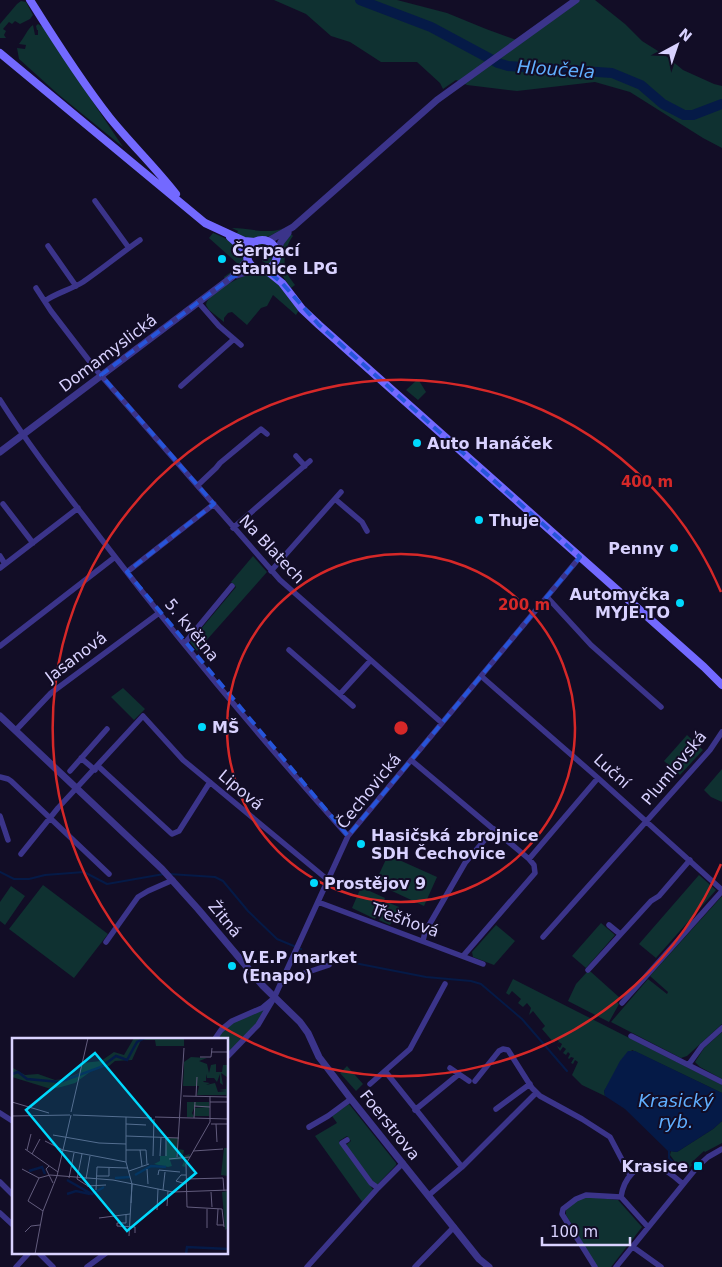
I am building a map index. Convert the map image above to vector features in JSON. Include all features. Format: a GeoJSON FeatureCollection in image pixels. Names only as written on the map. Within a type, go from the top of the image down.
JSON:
{"type":"FeatureCollection","features":[{"type":"Feature","properties":{"kind":"main road"},"geometry":{"type":"LineString","coordinates":[[30,0],[84,83],[125,136],[184,206]]}},
{"type":"Feature","properties":{"kind":"main road"},"geometry":{"type":"LineString","coordinates":[[0,53],[205,223],[244,241],[255,242]]}},
{"type":"Feature","properties":{"kind":"main road"},"geometry":{"type":"LineString","coordinates":[[124,155],[129,146],[125,136]]}},
{"type":"Feature","properties":{"kind":"main road"},"geometry":{"type":"LineString","coordinates":[[224,233],[248,256],[251,265],[256,269],[266,270],[282,282]]}},
{"type":"Feature","properties":{"kind":"main road"},"geometry":{"type":"LineString","coordinates":[[248,256],[250,246],[255,242],[261,240],[268,241],[277,251],[277,257],[275,263],[266,270]]}},
{"type":"Feature","properties":{"kind":"main road"},"geometry":{"type":"LineString","coordinates":[[275,263],[282,282],[302,309],[319,325],[580,557],[722,680]]}},
{"type":"Feature","properties":{"kind":"main road"},"geometry":{"type":"LineString","coordinates":[[704,666],[722,685]]}},
{"type":"Feature","properties":{"kind":"street"},"geometry":{"type":"LineString","coordinates":[[277,251],[281,242],[293,228],[430,106],[576,0]]}},
{"type":"Feature","properties":{"kind":"street"},"geometry":{"type":"LineString","coordinates":[[95,201],[129,248]]}},
{"type":"Feature","properties":{"kind":"street"},"geometry":{"type":"LineString","coordinates":[[268,241],[293,228]]}},
{"type":"Feature","properties":{"kind":"street"},"geometry":{"type":"LineString","coordinates":[[44,302],[55,294],[76,286],[140,240]]}},
{"type":"Feature","properties":{"kind":"street"},"geometry":{"type":"LineString","coordinates":[[48,246],[76,286]]}},
{"type":"Feature","properties":{"kind":"street","name":"Domamyslická"},"geometry":{"type":"LineString","coordinates":[[232,277],[248,256]]}},
{"type":"Feature","properties":{"kind":"street","name":"Domamyslická"},"geometry":{"type":"LineString","coordinates":[[0,452],[232,277],[248,270],[256,269]]}},
{"type":"Feature","properties":{"kind":"street","name":"Na Blatech"},"geometry":{"type":"LineString","coordinates":[[36,288],[44,302],[101,375],[271,571],[442,723]]}},
{"type":"Feature","properties":{"kind":"street"},"geometry":{"type":"LineString","coordinates":[[198,302],[213,320],[241,345]]}},
{"type":"Feature","properties":{"kind":"street"},"geometry":{"type":"LineString","coordinates":[[181,386],[234,340]]}},
{"type":"Feature","properties":{"kind":"street","name":"5. května"},"geometry":{"type":"LineString","coordinates":[[0,400],[22,434],[159,613],[301,784],[348,836]]}},
{"type":"Feature","properties":{"kind":"street"},"geometry":{"type":"LineString","coordinates":[[198,485],[259,427],[267,434]]}},
{"type":"Feature","properties":{"kind":"street"},"geometry":{"type":"LineString","coordinates":[[296,456],[305,466]]}},
{"type":"Feature","properties":{"kind":"street"},"geometry":{"type":"LineString","coordinates":[[234,528],[310,461]]}},
{"type":"Feature","properties":{"kind":"street"},"geometry":{"type":"LineString","coordinates":[[271,571],[341,492]]}},
{"type":"Feature","properties":{"kind":"street"},"geometry":{"type":"LineString","coordinates":[[335,499],[362,522],[368,531]]}},
{"type":"Feature","properties":{"kind":"street"},"geometry":{"type":"LineString","coordinates":[[3,504],[33,543]]}},
{"type":"Feature","properties":{"kind":"street"},"geometry":{"type":"LineString","coordinates":[[127,572],[214,504]]}},
{"type":"Feature","properties":{"kind":"street"},"geometry":{"type":"LineString","coordinates":[[0,556],[3,566],[78,508]]}},
{"type":"Feature","properties":{"kind":"street"},"geometry":{"type":"LineString","coordinates":[[0,646],[115,557]]}},
{"type":"Feature","properties":{"kind":"street","name":"Čechovická"},"geometry":{"type":"LineString","coordinates":[[229,1055],[258,1025],[274,998],[348,836],[580,557]]}},
{"type":"Feature","properties":{"kind":"street"},"geometry":{"type":"LineString","coordinates":[[184,644],[232,586]]}},
{"type":"Feature","properties":{"kind":"street"},"geometry":{"type":"LineString","coordinates":[[547,597],[591,645],[661,707]]}},
{"type":"Feature","properties":{"kind":"street","name":"Jasanová"},"geometry":{"type":"LineString","coordinates":[[16,730],[51,693],[159,613]]}},
{"type":"Feature","properties":{"kind":"street"},"geometry":{"type":"LineString","coordinates":[[289,650],[353,706]]}},
{"type":"Feature","properties":{"kind":"street"},"geometry":{"type":"LineString","coordinates":[[340,694],[370,660]]}},
{"type":"Feature","properties":{"kind":"street","name":"Luční"},"geometry":{"type":"LineString","coordinates":[[481,676],[647,821],[722,890]]}},
{"type":"Feature","properties":{"kind":"street","name":"Žitná"},"geometry":{"type":"LineString","coordinates":[[0,716],[172,879],[274,998]]}},
{"type":"Feature","properties":{"kind":"street","name":"Lipová"},"geometry":{"type":"LineString","coordinates":[[96,768],[143,716],[183,760],[328,880]]}},
{"type":"Feature","properties":{"kind":"street"},"geometry":{"type":"LineString","coordinates":[[70,771],[107,729]]}},
{"type":"Feature","properties":{"kind":"street","name":"Plumlovská"},"geometry":{"type":"LineString","coordinates":[[544,937],[712,748],[722,732]]}},
{"type":"Feature","properties":{"kind":"street"},"geometry":{"type":"LineString","coordinates":[[81,758],[96,768],[172,834],[179,831],[210,782]]}},
{"type":"Feature","properties":{"kind":"street"},"geometry":{"type":"LineString","coordinates":[[411,760],[534,865],[535,873],[463,956]]}},
{"type":"Feature","properties":{"kind":"street"},"geometry":{"type":"LineString","coordinates":[[21,854],[50,818],[96,768]]}},
{"type":"Feature","properties":{"kind":"street"},"geometry":{"type":"LineString","coordinates":[[0,777],[11,781],[110,874]]}},
{"type":"Feature","properties":{"kind":"street"},"geometry":{"type":"LineString","coordinates":[[529,859],[598,778]]}},
{"type":"Feature","properties":{"kind":"street"},"geometry":{"type":"LineString","coordinates":[[0,816],[8,840]]}},
{"type":"Feature","properties":{"kind":"street"},"geometry":{"type":"LineString","coordinates":[[423,941],[424,932],[459,871],[494,829]]}},
{"type":"Feature","properties":{"kind":"street"},"geometry":{"type":"LineString","coordinates":[[588,970],[651,900],[659,896],[690,860]]}},
{"type":"Feature","properties":{"kind":"street"},"geometry":{"type":"LineString","coordinates":[[106,942],[138,897],[148,890],[172,879]]}},
{"type":"Feature","properties":{"kind":"street"},"geometry":{"type":"LineString","coordinates":[[622,1003],[722,890]]}},
{"type":"Feature","properties":{"kind":"street","name":"Třešňová"},"geometry":{"type":"LineString","coordinates":[[318,902],[483,964]]}},
{"type":"Feature","properties":{"kind":"street"},"geometry":{"type":"LineString","coordinates":[[609,926],[620,934]]}},
{"type":"Feature","properties":{"kind":"street"},"geometry":{"type":"LineString","coordinates":[[281,981],[329,966]]}},
{"type":"Feature","properties":{"kind":"street"},"geometry":{"type":"LineString","coordinates":[[370,1084],[410,1049],[445,984]]}},
{"type":"Feature","properties":{"kind":"street"},"geometry":{"type":"LineString","coordinates":[[215,1038],[221,1030],[232,1021],[262,1008],[274,998]]}},
{"type":"Feature","properties":{"kind":"street","name":"Foerstrova"},"geometry":{"type":"LineString","coordinates":[[274,998],[304,1028],[320,1057],[351,1099],[479,1259],[489,1267]]}},
{"type":"Feature","properties":{"kind":"street"},"geometry":{"type":"LineString","coordinates":[[689,1064],[702,1046],[722,1028]]}},
{"type":"Feature","properties":{"kind":"street"},"geometry":{"type":"LineString","coordinates":[[631,1036],[722,1082]]}},
{"type":"Feature","properties":{"kind":"street"},"geometry":{"type":"LineString","coordinates":[[450,1068],[472,1081],[504,1049],[509,1052],[536,1093],[582,1119],[610,1138],[630,1175]]}},
{"type":"Feature","properties":{"kind":"street"},"geometry":{"type":"LineString","coordinates":[[385,1071],[462,1167]]}},
{"type":"Feature","properties":{"kind":"street"},"geometry":{"type":"LineString","coordinates":[[416,1110],[459,1074]]}},
{"type":"Feature","properties":{"kind":"street"},"geometry":{"type":"LineString","coordinates":[[496,1109],[530,1084]]}},
{"type":"Feature","properties":{"kind":"street"},"geometry":{"type":"LineString","coordinates":[[429,1195],[462,1167],[536,1093]]}},
{"type":"Feature","properties":{"kind":"street"},"geometry":{"type":"LineString","coordinates":[[309,1127],[351,1099]]}},
{"type":"Feature","properties":{"kind":"street"},"geometry":{"type":"LineString","coordinates":[[0,1113],[12,1121]]}},
{"type":"Feature","properties":{"kind":"street"},"geometry":{"type":"LineString","coordinates":[[347,1140],[342,1143],[371,1183],[378,1188]]}},
{"type":"Feature","properties":{"kind":"street"},"geometry":{"type":"LineString","coordinates":[[616,1267],[683,1184],[708,1157],[722,1148]]}},
{"type":"Feature","properties":{"kind":"street"},"geometry":{"type":"LineString","coordinates":[[307,1267],[403,1163]]}},
{"type":"Feature","properties":{"kind":"street"},"geometry":{"type":"LineString","coordinates":[[622,1197],[624,1185],[630,1175],[643,1167],[654,1166],[672,1174],[683,1184]]}},
{"type":"Feature","properties":{"kind":"street"},"geometry":{"type":"LineString","coordinates":[[0,1182],[12,1194]]}},
{"type":"Feature","properties":{"kind":"street"},"geometry":{"type":"LineString","coordinates":[[596,1267],[562,1211],[576,1199],[586,1195],[622,1197],[648,1226]]}},
{"type":"Feature","properties":{"kind":"street"},"geometry":{"type":"LineString","coordinates":[[0,1213],[12,1224]]}},
{"type":"Feature","properties":{"kind":"street"},"geometry":{"type":"LineString","coordinates":[[415,1267],[454,1227]]}},
{"type":"Feature","properties":{"kind":"street"},"geometry":{"type":"LineString","coordinates":[[633,1246],[661,1267]]}},
{"type":"Feature","properties":{"kind":"street"},"geometry":{"type":"LineString","coordinates":[[16,1267],[28,1254]]}},
{"type":"Feature","properties":{"kind":"street"},"geometry":{"type":"LineString","coordinates":[[40,1254],[53,1267]]}},
{"type":"Feature","properties":{"kind":"street"},"geometry":{"type":"LineString","coordinates":[[87,1267],[105,1254]]}},
{"type":"Feature","properties":{"kind":"highlighted area"},"geometry":{"type":"Polygon","coordinates":[[[256,269],[266,270],[282,283],[319,325],[580,557],[348,836],[127,572],[214,504],[101,375],[232,277],[256,269]]]}},
{"type":"Feature","properties":{"kind":"green space"},"geometry":{"type":"Polygon","coordinates":[[[274,0],[397,0],[447,13],[522,42],[579,0],[595,0],[625,24],[642,41],[666,56],[683,70],[722,86],[722,148],[630,92],[595,82],[517,91],[467,85],[456,80],[443,89],[440,83],[417,62],[381,62],[350,42],[331,36],[306,14],[274,0]]]}},
{"type":"Feature","properties":{"kind":"green space"},"geometry":{"type":"Polygon","coordinates":[[[21,1],[26,2],[33,15],[30,19],[20,24],[15,21],[12,24],[9,22],[3,29],[6,31],[4,35],[6,38],[0,38],[0,24],[21,1]]]}},
{"type":"Feature","properties":{"kind":"green space"},"geometry":{"type":"Polygon","coordinates":[[[38,24],[43,27],[123,147],[59,95],[19,59],[17,48],[25,49],[26,45],[19,44],[33,25],[35,35],[38,35],[36,26],[38,24]]]}},
{"type":"Feature","properties":{"kind":"green space"},"geometry":{"type":"Polygon","coordinates":[[[232,228],[272,231],[284,228],[261,239],[250,239],[236,236],[238,231],[232,228]]]}},
{"type":"Feature","properties":{"kind":"green space"},"geometry":{"type":"Polygon","coordinates":[[[213,233],[234,244],[239,248],[244,257],[240,266],[225,279],[224,277],[238,267],[238,264],[209,238],[213,233]]]}},
{"type":"Feature","properties":{"kind":"green space"},"geometry":{"type":"Polygon","coordinates":[[[291,234],[293,236],[287,248],[285,267],[295,285],[291,288],[281,273],[278,261],[281,249],[291,234]]]}},
{"type":"Feature","properties":{"kind":"green space"},"geometry":{"type":"Polygon","coordinates":[[[259,244],[266,245],[272,250],[273,259],[270,263],[262,261],[262,249],[254,247],[259,244]]]}},
{"type":"Feature","properties":{"kind":"green space"},"geometry":{"type":"Polygon","coordinates":[[[256,271],[267,273],[273,278],[299,310],[296,315],[273,295],[267,306],[261,308],[247,325],[232,312],[228,313],[224,318],[224,322],[209,310],[206,305],[208,300],[219,289],[256,271]]]}},
{"type":"Feature","properties":{"kind":"green space"},"geometry":{"type":"Polygon","coordinates":[[[418,379],[426,392],[418,400],[406,390],[418,379]]]}},
{"type":"Feature","properties":{"kind":"green space"},"geometry":{"type":"Polygon","coordinates":[[[253,556],[267,572],[197,651],[190,642],[236,587],[231,582],[253,556]]]}},
{"type":"Feature","properties":{"kind":"green space"},"geometry":{"type":"Polygon","coordinates":[[[123,688],[145,709],[134,720],[111,697],[123,688]]]}},
{"type":"Feature","properties":{"kind":"green space"},"geometry":{"type":"Polygon","coordinates":[[[687,735],[703,750],[680,775],[664,761],[687,735]]]}},
{"type":"Feature","properties":{"kind":"green space"},"geometry":{"type":"Polygon","coordinates":[[[722,769],[722,802],[711,797],[704,790],[722,769]]]}},
{"type":"Feature","properties":{"kind":"green space"},"geometry":{"type":"Polygon","coordinates":[[[388,855],[437,877],[424,906],[375,883],[388,855]]]}},
{"type":"Feature","properties":{"kind":"green space"},"geometry":{"type":"Polygon","coordinates":[[[699,875],[716,890],[656,958],[639,944],[699,875]]]}},
{"type":"Feature","properties":{"kind":"green space"},"geometry":{"type":"Polygon","coordinates":[[[43,885],[108,934],[74,978],[9,929],[43,885]]]}},
{"type":"Feature","properties":{"kind":"green space"},"geometry":{"type":"Polygon","coordinates":[[[11,886],[25,896],[5,925],[0,921],[0,902],[11,886]]]}},
{"type":"Feature","properties":{"kind":"green space"},"geometry":{"type":"Polygon","coordinates":[[[361,887],[385,898],[375,919],[352,908],[361,887]]]}},
{"type":"Feature","properties":{"kind":"green space"},"geometry":{"type":"Polygon","coordinates":[[[722,896],[722,1024],[687,1056],[681,1058],[611,1022],[648,979],[667,994],[668,992],[650,976],[722,896]]]}},
{"type":"Feature","properties":{"kind":"green space"},"geometry":{"type":"Polygon","coordinates":[[[387,902],[399,907],[390,925],[379,920],[387,902]]]}},
{"type":"Feature","properties":{"kind":"green space"},"geometry":{"type":"Polygon","coordinates":[[[601,923],[615,935],[586,968],[572,956],[601,923]]]}},
{"type":"Feature","properties":{"kind":"green space"},"geometry":{"type":"Polygon","coordinates":[[[496,925],[515,941],[494,965],[473,957],[472,952],[496,925]]]}},
{"type":"Feature","properties":{"kind":"green space"},"geometry":{"type":"Polygon","coordinates":[[[587,972],[591,972],[620,998],[617,1002],[619,1004],[609,1022],[568,1001],[576,984],[587,972]]]}},
{"type":"Feature","properties":{"kind":"green space"},"geometry":{"type":"Polygon","coordinates":[[[513,979],[722,1085],[722,1093],[632,1050],[604,1091],[605,1096],[582,1085],[572,1075],[578,1062],[575,1060],[573,1064],[571,1063],[574,1058],[568,1058],[570,1054],[568,1052],[566,1055],[563,1053],[566,1049],[563,1047],[560,1051],[557,1046],[560,1048],[562,1044],[559,1042],[557,1045],[559,1041],[556,1039],[554,1043],[542,1029],[545,1026],[533,1011],[529,1015],[531,1008],[527,1003],[523,1007],[518,1003],[521,999],[512,991],[509,995],[506,993],[513,979]]]}},
{"type":"Feature","properties":{"kind":"green space"},"geometry":{"type":"Polygon","coordinates":[[[262,1008],[267,1012],[229,1055],[229,1038],[216,1038],[232,1021],[262,1008]]]}},
{"type":"Feature","properties":{"kind":"green space"},"geometry":{"type":"Polygon","coordinates":[[[722,1032],[722,1079],[700,1067],[695,1062],[704,1048],[722,1032]]]}},
{"type":"Feature","properties":{"kind":"green space"},"geometry":{"type":"Polygon","coordinates":[[[347,1066],[363,1084],[356,1091],[340,1073],[347,1066]]]}},
{"type":"Feature","properties":{"kind":"green space"},"geometry":{"type":"Polygon","coordinates":[[[349,1104],[396,1163],[375,1185],[346,1145],[351,1141],[347,1136],[339,1141],[374,1191],[363,1203],[315,1136],[337,1123],[332,1116],[349,1104]]]}},
{"type":"Feature","properties":{"kind":"green space"},"geometry":{"type":"Polygon","coordinates":[[[722,1121],[722,1143],[704,1151],[691,1163],[692,1165],[686,1173],[674,1165],[676,1163],[670,1155],[671,1151],[677,1152],[722,1121]]]}},
{"type":"Feature","properties":{"kind":"green space"},"geometry":{"type":"Polygon","coordinates":[[[589,1197],[618,1200],[642,1227],[611,1267],[597,1267],[566,1215],[566,1209],[576,1200],[589,1197]]]}},
{"type":"Feature","properties":{"kind":"water","name":"Krasický ryb."},"geometry":{"type":"Polygon","coordinates":[[[628,1051],[635,1051],[722,1093],[722,1121],[677,1152],[668,1151],[625,1109],[605,1096],[604,1091],[620,1061],[628,1051]]]}},
{"type":"Feature","properties":{"kind":"waterway","name":"Hloučela"},"geometry":{"type":"LineString","coordinates":[[360,0],[431,27],[498,63],[508,66],[612,73],[641,85],[663,104],[684,115],[693,115],[722,104]]}},
{"type":"Feature","properties":{"kind":"waterway"},"geometry":{"type":"LineString","coordinates":[[0,872],[14,879],[84,872],[107,884],[164,874]]}},
{"type":"Feature","properties":{"kind":"waterway"},"geometry":{"type":"LineString","coordinates":[[169,874],[215,877],[223,881],[248,911],[277,939],[301,949]]}},
{"type":"Feature","properties":{"kind":"waterway"},"geometry":{"type":"LineString","coordinates":[[339,960],[426,977],[471,981],[481,984],[522,1019],[567,1071]]}},
{"type":"Feature","properties":{"kind":"waterway"},"geometry":{"type":"LineString","coordinates":[[669,1150],[669,1158],[675,1164]]}},
{"type":"Feature","properties":{"kind":"place","name":"Čerpací stanice LPG"},"geometry":{"type":"Point","coordinates":[222,259]}},
{"type":"Feature","properties":{"kind":"place","name":"Auto Hanáček"},"geometry":{"type":"Point","coordinates":[417,443]}},
{"type":"Feature","properties":{"kind":"place","name":"Thuje"},"geometry":{"type":"Point","coordinates":[479,520]}},
{"type":"Feature","properties":{"kind":"place","name":"Penny"},"geometry":{"type":"Point","coordinates":[674,548]}},
{"type":"Feature","properties":{"kind":"place","name":"Automyčka MYJE.TO"},"geometry":{"type":"Point","coordinates":[680,603]}},
{"type":"Feature","properties":{"kind":"place","name":"MŠ"},"geometry":{"type":"Point","coordinates":[202,727]}},
{"type":"Feature","properties":{"kind":"place","name":"Hasičská zbrojnice SDH Čechovice"},"geometry":{"type":"Point","coordinates":[361,844]}},
{"type":"Feature","properties":{"kind":"place","name":"Prostějov 9"},"geometry":{"type":"Point","coordinates":[314,883]}},
{"type":"Feature","properties":{"kind":"place","name":"V.E.P market (Enapo)"},"geometry":{"type":"Point","coordinates":[232,966]}},
{"type":"Feature","properties":{"kind":"place","name":"Krasice"},"geometry":{"type":"Point","coordinates":[698,1166]}}]}
